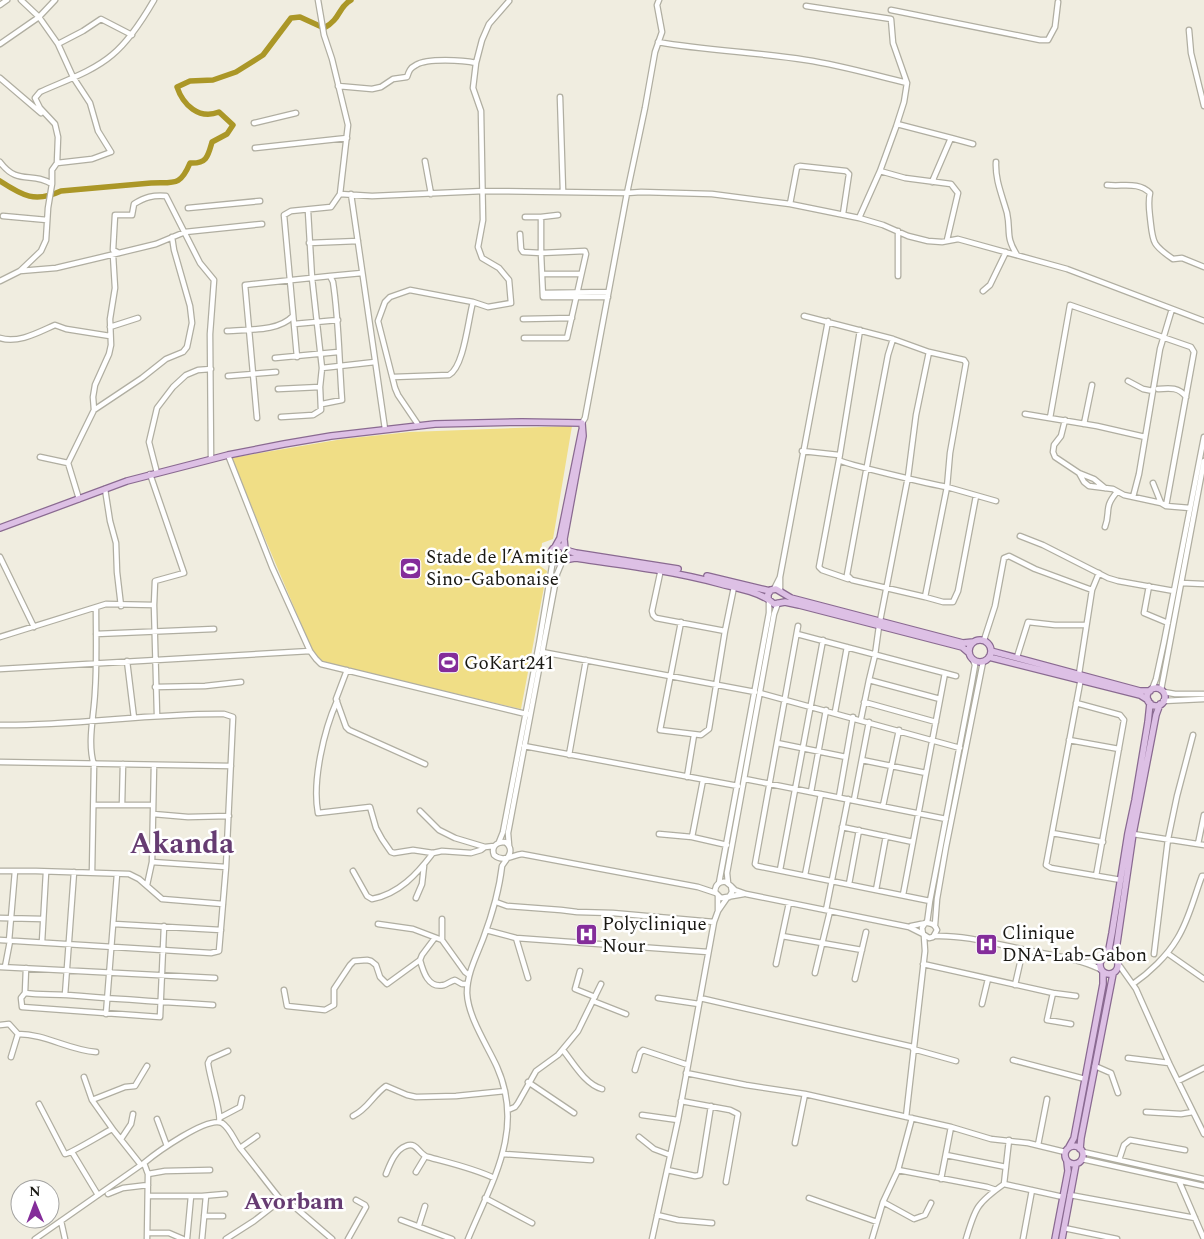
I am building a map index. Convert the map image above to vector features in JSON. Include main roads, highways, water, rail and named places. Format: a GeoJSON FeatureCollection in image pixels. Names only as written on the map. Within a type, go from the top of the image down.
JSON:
{"type":"FeatureCollection","features":[{"type":"Feature","properties":{"kind":"main road"},"geometry":{"type":"LineString","coordinates":[[0,528],[150,474],[228,455],[284,444],[385,429],[419,426],[488,422],[582,426]]}},
{"type":"Feature","properties":{"kind":"main road"},"geometry":{"type":"LineString","coordinates":[[555,547],[560,546],[576,554],[661,565],[776,591],[791,598],[880,624],[962,647],[969,652],[973,660],[983,662],[990,654],[989,645],[984,640],[963,643],[880,624],[799,605],[774,604],[762,596],[734,587],[661,570],[575,558],[557,562],[553,560],[551,553],[560,538],[582,426]]}},
{"type":"Feature","properties":{"kind":"main road"},"geometry":{"type":"LineString","coordinates":[[563,561],[567,556],[564,539],[583,436],[582,426]]}},
{"type":"Feature","properties":{"kind":"main road"},"geometry":{"type":"LineString","coordinates":[[769,600],[768,596],[776,591]]}},
{"type":"Feature","properties":{"kind":"main road"},"geometry":{"type":"LineString","coordinates":[[776,591],[782,600],[779,603]]}},
{"type":"Feature","properties":{"kind":"main road"},"geometry":{"type":"LineString","coordinates":[[969,652],[969,647],[973,642]]}},
{"type":"Feature","properties":{"kind":"main road"},"geometry":{"type":"LineString","coordinates":[[990,654],[1017,657],[1140,695],[1155,705],[1162,703]]}},
{"type":"Feature","properties":{"kind":"main road"},"geometry":{"type":"LineString","coordinates":[[990,654],[1140,691],[1157,688],[1162,691],[1162,703],[1156,715],[1133,834],[1116,950],[1117,970],[1113,974],[1094,1066],[1081,1138],[1082,1153],[1076,1164],[1062,1239]]}},
{"type":"Feature","properties":{"kind":"main road"},"geometry":{"type":"LineString","coordinates":[[1055,1239],[1068,1171],[1068,1162],[1065,1157],[1074,1138],[1103,984],[1103,959],[1109,949],[1122,880],[1128,833],[1148,722],[1148,695],[1151,690]]}},
{"type":"Feature","properties":{"kind":"main road"},"geometry":{"type":"LineString","coordinates":[[1103,959],[1111,956],[1118,962]]}},
{"type":"Feature","properties":{"kind":"main road"},"geometry":{"type":"LineString","coordinates":[[1102,970],[1108,974],[1113,974]]}},
{"type":"Feature","properties":{"kind":"main road"},"geometry":{"type":"LineString","coordinates":[[1067,1150],[1075,1146],[1082,1153]]}},
{"type":"Feature","properties":{"kind":"main road"},"geometry":{"type":"LineString","coordinates":[[1068,1162],[1076,1164]]}},
{"type":"Feature","properties":{"kind":"waterway"},"geometry":{"type":"LineString","coordinates":[[0,181],[23,194],[44,197],[61,191],[171,183],[179,180],[190,163],[200,162],[206,158],[212,142],[227,134],[233,125],[219,112],[205,114],[193,109],[183,100],[177,87],[190,81],[213,80],[236,72],[263,55],[291,18],[300,17],[324,28],[334,21],[344,6],[351,0]]}},
{"type":"Feature","properties":{"kind":"place","name":"Stade de l’Amitié Sino-Gabonaise"},"geometry":{"type":"Point","coordinates":[410,568]}},
{"type":"Feature","properties":{"kind":"place","name":"GoKart241"},"geometry":{"type":"Point","coordinates":[448,663]}},
{"type":"Feature","properties":{"kind":"place","name":"Polyclinique Nour"},"geometry":{"type":"Point","coordinates":[586,935]}},
{"type":"Feature","properties":{"kind":"place","name":"Clinique DNA-Lab-Gabon"},"geometry":{"type":"Point","coordinates":[986,944]}},
{"type":"Feature","properties":{"kind":"district","name":"Akanda"},"geometry":{"type":"Point","coordinates":[182,844]}},
{"type":"Feature","properties":{"kind":"district","name":"Avorbam"},"geometry":{"type":"Point","coordinates":[294,1202]}}]}
